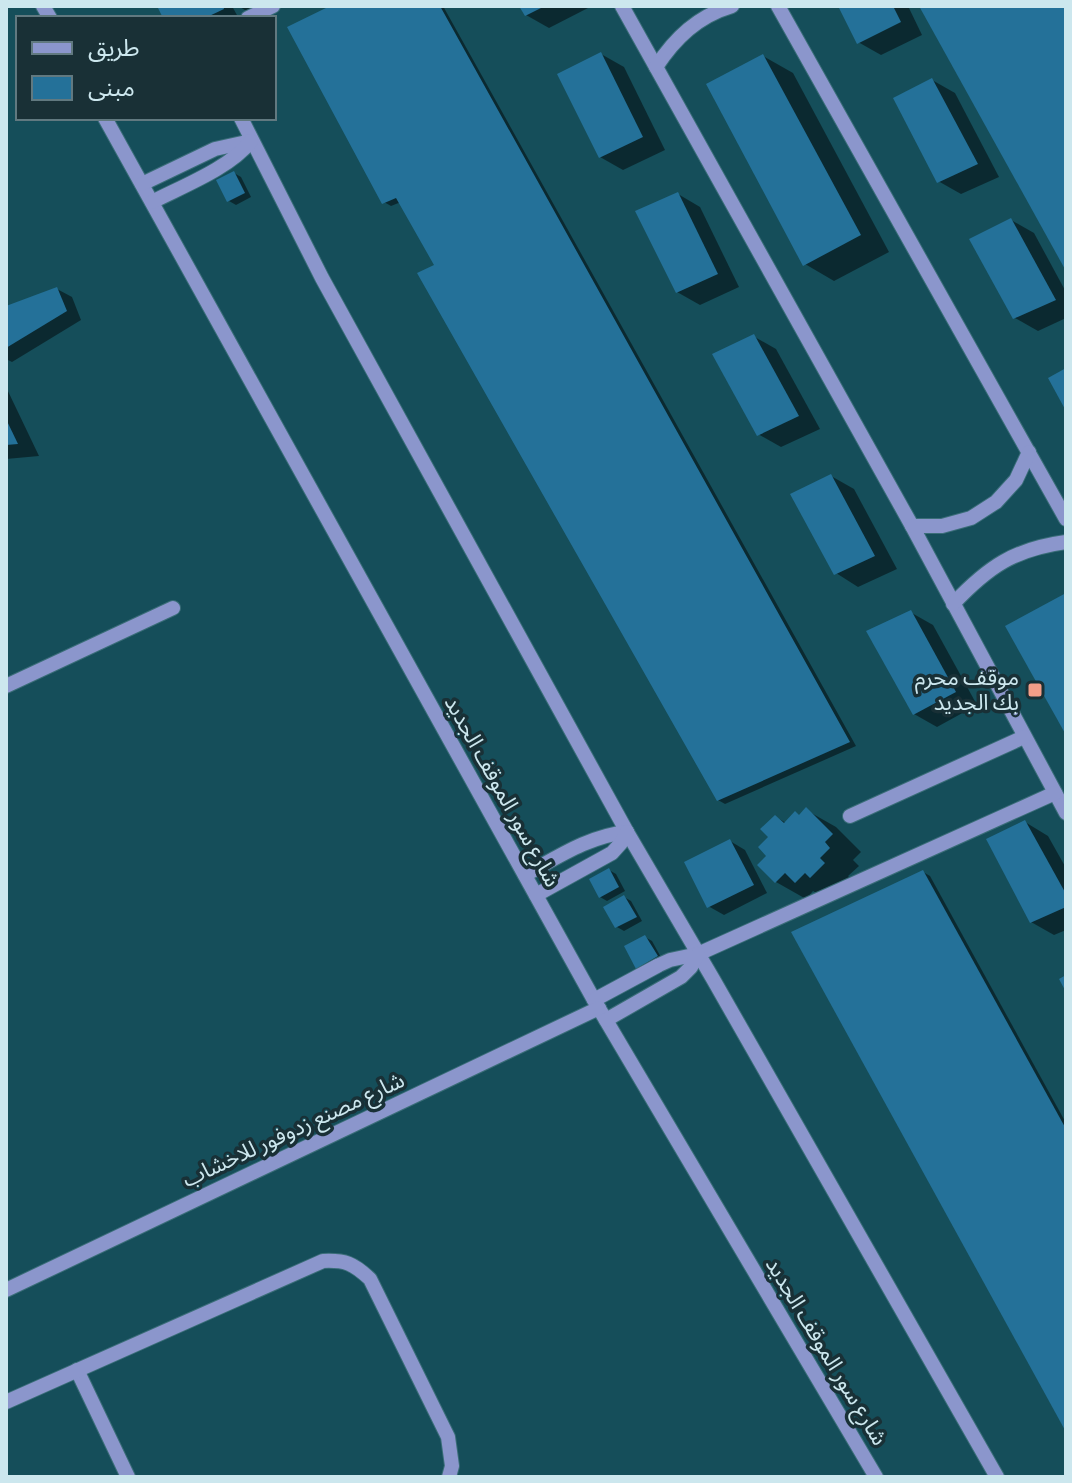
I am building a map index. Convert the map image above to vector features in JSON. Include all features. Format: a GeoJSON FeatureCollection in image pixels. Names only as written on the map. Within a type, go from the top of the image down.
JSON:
{"type":"FeatureCollection","features":[{"type":"Feature","properties":{"kind":"street"},"geometry":{"type":"LineString","coordinates":[[252,16],[273,6]]}},
{"type":"Feature","properties":{"kind":"street"},"geometry":{"type":"LineString","coordinates":[[622,6],[912,526],[1066,813]]}},
{"type":"Feature","properties":{"kind":"street"},"geometry":{"type":"LineString","coordinates":[[656,67],[669,47],[686,30],[706,16],[732,6]]}},
{"type":"Feature","properties":{"kind":"street"},"geometry":{"type":"LineString","coordinates":[[778,6],[1066,519]]}},
{"type":"Feature","properties":{"kind":"street","name":"شارع سور الموقف الجديد"},"geometry":{"type":"LineString","coordinates":[[106,120],[600,1010],[876,1477]]}},
{"type":"Feature","properties":{"kind":"street"},"geometry":{"type":"LineString","coordinates":[[242,120],[322,278],[627,832],[997,1477]]}},
{"type":"Feature","properties":{"kind":"street"},"geometry":{"type":"LineString","coordinates":[[142,184],[215,149],[251,141]]}},
{"type":"Feature","properties":{"kind":"street"},"geometry":{"type":"LineString","coordinates":[[152,202],[224,165],[251,141]]}},
{"type":"Feature","properties":{"kind":"street"},"geometry":{"type":"LineString","coordinates":[[912,526],[942,526],[971,518],[996,502],[1016,480],[1029,452]]}},
{"type":"Feature","properties":{"kind":"street"},"geometry":{"type":"LineString","coordinates":[[953,604],[977,578],[1007,558],[1041,545],[1066,542]]}},
{"type":"Feature","properties":{"kind":"street"},"geometry":{"type":"LineString","coordinates":[[6,686],[173,608]]}},
{"type":"Feature","properties":{"kind":"street"},"geometry":{"type":"LineString","coordinates":[[850,816],[1024,737]]}},
{"type":"Feature","properties":{"kind":"street"},"geometry":{"type":"LineString","coordinates":[[600,1010],[659,965],[698,954],[1055,793]]}},
{"type":"Feature","properties":{"kind":"street"},"geometry":{"type":"LineString","coordinates":[[525,875],[589,841],[627,832]]}},
{"type":"Feature","properties":{"kind":"street"},"geometry":{"type":"LineString","coordinates":[[536,895],[601,860],[621,843],[627,832]]}},
{"type":"Feature","properties":{"kind":"street"},"geometry":{"type":"LineString","coordinates":[[600,1010],[681,977],[698,954]]}},
{"type":"Feature","properties":{"kind":"street","name":"شارع مصنع زدوفور للاخشاب"},"geometry":{"type":"LineString","coordinates":[[6,1290],[600,1010]]}},
{"type":"Feature","properties":{"kind":"street"},"geometry":{"type":"LineString","coordinates":[[6,1402],[323,1261],[341,1260],[357,1267],[370,1279],[448,1437],[452,1466],[449,1477]]}},
{"type":"Feature","properties":{"kind":"street"},"geometry":{"type":"LineString","coordinates":[[77,1370],[128,1477]]}},
{"type":"Feature","properties":{"kind":"building"},"geometry":{"type":"Polygon","coordinates":[[[157,6],[223,6],[224,9],[209,16],[162,16],[157,6]]]}},
{"type":"Feature","properties":{"kind":"building"},"geometry":{"type":"Polygon","coordinates":[[[330,6],[440,6],[850,742],[717,801],[417,273],[434,265],[396,198],[382,204],[287,27],[330,6]]]}},
{"type":"Feature","properties":{"kind":"building"},"geometry":{"type":"Polygon","coordinates":[[[519,6],[545,6],[525,16],[519,6]]]}},
{"type":"Feature","properties":{"kind":"building"},"geometry":{"type":"Polygon","coordinates":[[[838,6],[893,6],[901,22],[857,44],[838,6]]]}},
{"type":"Feature","properties":{"kind":"building"},"geometry":{"type":"Polygon","coordinates":[[[919,6],[1066,6],[1066,271],[919,6]]]}},
{"type":"Feature","properties":{"kind":"building"},"geometry":{"type":"Polygon","coordinates":[[[601,52],[643,137],[599,158],[557,74],[601,52]]]}},
{"type":"Feature","properties":{"kind":"building"},"geometry":{"type":"Polygon","coordinates":[[[763,54],[861,235],[803,266],[706,84],[763,54]]]}},
{"type":"Feature","properties":{"kind":"building"},"geometry":{"type":"Polygon","coordinates":[[[932,78],[978,164],[937,183],[893,98],[932,78]]]}},
{"type":"Feature","properties":{"kind":"building"},"geometry":{"type":"Polygon","coordinates":[[[234,171],[245,193],[227,202],[216,180],[234,171]]]}},
{"type":"Feature","properties":{"kind":"building"},"geometry":{"type":"Polygon","coordinates":[[[678,192],[718,274],[676,293],[635,211],[678,192]]]}},
{"type":"Feature","properties":{"kind":"building"},"geometry":{"type":"Polygon","coordinates":[[[1011,218],[1056,300],[1013,319],[969,239],[1011,218]]]}},
{"type":"Feature","properties":{"kind":"building"},"geometry":{"type":"Polygon","coordinates":[[[57,287],[67,311],[6,348],[6,306],[57,287]]]}},
{"type":"Feature","properties":{"kind":"building"},"geometry":{"type":"Polygon","coordinates":[[[754,334],[799,416],[757,436],[712,354],[754,334]]]}},
{"type":"Feature","properties":{"kind":"building"},"geometry":{"type":"Polygon","coordinates":[[[1066,368],[1066,411],[1048,378],[1066,368]]]}},
{"type":"Feature","properties":{"kind":"building"},"geometry":{"type":"Polygon","coordinates":[[[6,419],[18,444],[6,445],[6,419]]]}},
{"type":"Feature","properties":{"kind":"building"},"geometry":{"type":"Polygon","coordinates":[[[831,474],[875,556],[834,575],[790,494],[831,474]]]}},
{"type":"Feature","properties":{"kind":"building"},"geometry":{"type":"Polygon","coordinates":[[[1066,593],[1066,735],[1005,626],[1066,593]]]}},
{"type":"Feature","properties":{"kind":"building"},"geometry":{"type":"Polygon","coordinates":[[[911,610],[956,692],[913,715],[866,631],[911,610]]]}},
{"type":"Feature","properties":{"kind":"building"},"geometry":{"type":"Polygon","coordinates":[[[806,807],[833,834],[825,842],[830,848],[820,858],[825,863],[810,878],[805,873],[795,883],[785,873],[775,883],[757,865],[766,856],[758,847],[768,837],[760,829],[775,815],[784,823],[795,811],[799,815],[806,807]]]}},
{"type":"Feature","properties":{"kind":"building"},"geometry":{"type":"Polygon","coordinates":[[[1025,820],[1066,894],[1066,907],[1030,923],[986,839],[1025,820]]]}},
{"type":"Feature","properties":{"kind":"building"},"geometry":{"type":"Polygon","coordinates":[[[730,839],[754,885],[707,908],[684,862],[730,839]]]}},
{"type":"Feature","properties":{"kind":"building"},"geometry":{"type":"Polygon","coordinates":[[[609,868],[619,887],[599,898],[589,879],[609,868]]]}},
{"type":"Feature","properties":{"kind":"building"},"geometry":{"type":"Polygon","coordinates":[[[923,870],[1066,1129],[1066,1432],[791,932],[923,870]]]}},
{"type":"Feature","properties":{"kind":"building"},"geometry":{"type":"Polygon","coordinates":[[[624,895],[637,917],[615,928],[603,907],[624,895]]]}},
{"type":"Feature","properties":{"kind":"building"},"geometry":{"type":"Polygon","coordinates":[[[645,935],[658,956],[636,969],[624,946],[645,935]]]}},
{"type":"Feature","properties":{"kind":"building"},"geometry":{"type":"Polygon","coordinates":[[[1066,975],[1066,992],[1059,979],[1066,975]]]}},
{"type":"Feature","properties":{"kind":"place","name":"موقف محرم بك الجديد"},"geometry":{"type":"Point","coordinates":[1035,690]}}]}
